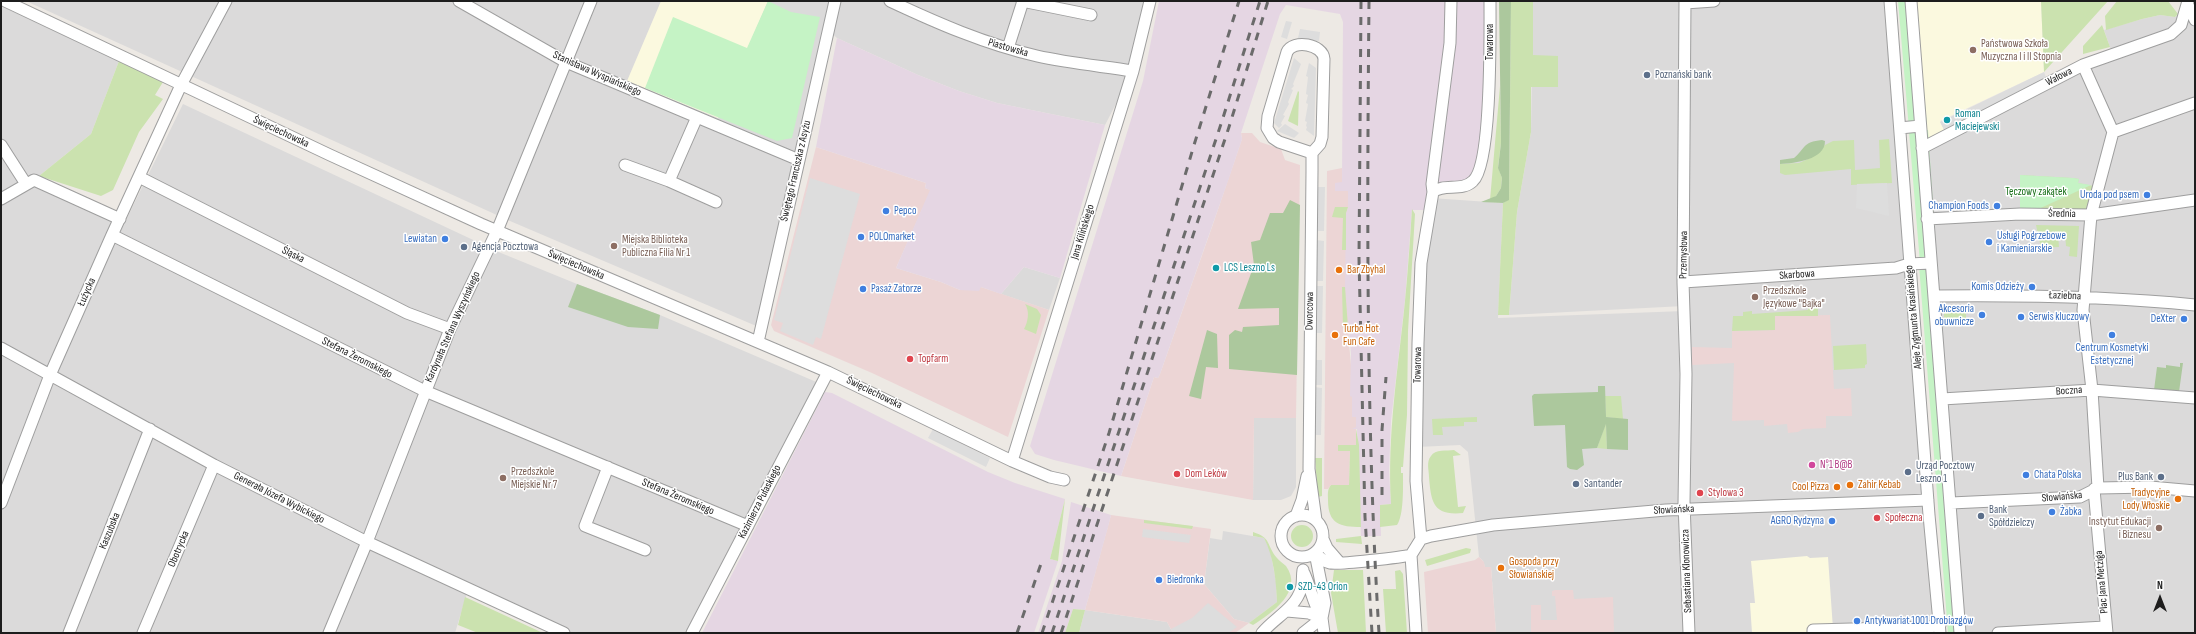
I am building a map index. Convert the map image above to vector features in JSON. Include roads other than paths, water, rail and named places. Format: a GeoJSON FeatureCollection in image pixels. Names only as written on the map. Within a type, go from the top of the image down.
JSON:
{"type":"FeatureCollection","features":[{"type":"Feature","properties":{"kind":"street","name":"Święciechowska"},"geometry":{"type":"LineString","coordinates":[[5,1],[181,85],[497,231],[828,372],[1012,461],[1050,477],[1064,480]]}},
{"type":"Feature","properties":{"kind":"street","name":"Łużycka"},"geometry":{"type":"LineString","coordinates":[[1,503],[50,375],[112,234],[181,85],[226,1]]}},
{"type":"Feature","properties":{"kind":"street","name":"Stanisława Wyspiańskiego"},"geometry":{"type":"LineString","coordinates":[[459,1],[566,62],[799,160]]}},
{"type":"Feature","properties":{"kind":"street","name":"Kardynała Stefana Wyszyńskiego"},"geometry":{"type":"LineString","coordinates":[[328,633],[367,542],[450,329],[497,231],[591,1]]}},
{"type":"Feature","properties":{"kind":"street","name":"Świętego Franciszka z Asyżu"},"geometry":{"type":"LineString","coordinates":[[758,342],[835,1]]}},
{"type":"Feature","properties":{"kind":"street","name":"Piastowska"},"geometry":{"type":"LineString","coordinates":[[890,1],[943,26],[1008,48],[1038,56],[1133,71]]}},
{"type":"Feature","properties":{"kind":"street"},"geometry":{"type":"LineString","coordinates":[[1008,48],[1023,1],[1091,15]]}},
{"type":"Feature","properties":{"kind":"street","name":"Jana Kilińskiego"},"geometry":{"type":"LineString","coordinates":[[1012,461],[1133,71],[1150,1]]}},
{"type":"Feature","properties":{"kind":"street","name":"Towarowa"},"geometry":{"type":"LineString","coordinates":[[1421,540],[1416,468],[1420,288],[1424,239],[1433,192],[1432,184],[1450,43],[1451,1]]}},
{"type":"Feature","properties":{"kind":"street","name":"Towarowa"},"geometry":{"type":"LineString","coordinates":[[1433,192],[1440,189],[1467,185],[1473,182],[1480,169],[1490,99],[1490,1]]}},
{"type":"Feature","properties":{"kind":"street"},"geometry":{"type":"LineString","coordinates":[[1685,2],[1714,1]]}},
{"type":"Feature","properties":{"kind":"street","name":"Aleje Zygmunta Krasińskiego"},"geometry":{"type":"LineString","coordinates":[[1890,1],[1909,264],[1940,629]]}},
{"type":"Feature","properties":{"kind":"street","name":"Aleje Zygmunta Krasińskiego"},"geometry":{"type":"LineString","coordinates":[[1911,1],[1960,633]]}},
{"type":"Feature","properties":{"kind":"street","name":"Przemysłowa"},"geometry":{"type":"LineString","coordinates":[[1685,2],[1683,282],[1686,355],[1685,509]]}},
{"type":"Feature","properties":{"kind":"street","name":"Wałowa"},"geometry":{"type":"LineString","coordinates":[[2188,3],[2195,20]]}},
{"type":"Feature","properties":{"kind":"street","name":"Wałowa"},"geometry":{"type":"LineString","coordinates":[[1922,148],[2083,65],[2171,34],[2181,25],[2188,3]]}},
{"type":"Feature","properties":{"kind":"street"},"geometry":{"type":"LineString","coordinates":[[1294,45],[1318,48],[1324,55],[1322,137],[1320,144],[1312,152],[1279,142],[1273,138],[1267,128],[1268,116],[1287,52],[1294,45]]}},
{"type":"Feature","properties":{"kind":"street"},"geometry":{"type":"LineString","coordinates":[[2083,65],[2113,132],[2195,103]]}},
{"type":"Feature","properties":{"kind":"street"},"geometry":{"type":"LineString","coordinates":[[669,181],[697,117]]}},
{"type":"Feature","properties":{"kind":"street"},"geometry":{"type":"LineString","coordinates":[[1900,128],[1920,126]]}},
{"type":"Feature","properties":{"kind":"street","name":"Plac Jana Metziga"},"geometry":{"type":"LineString","coordinates":[[1998,633],[2106,630],[2096,514],[2097,474],[2092,390],[2083,310],[2091,215],[2113,132]]}},
{"type":"Feature","properties":{"kind":"street"},"geometry":{"type":"LineString","coordinates":[[1,145],[26,184]]}},
{"type":"Feature","properties":{"kind":"street","name":"Dworcowa"},"geometry":{"type":"LineString","coordinates":[[1312,152],[1309,469],[1316,520]]}},
{"type":"Feature","properties":{"kind":"street"},"geometry":{"type":"LineString","coordinates":[[625,165],[669,181],[716,202]]}},
{"type":"Feature","properties":{"kind":"street","name":"Śląska"},"geometry":{"type":"LineString","coordinates":[[139,177],[408,313],[450,329]]}},
{"type":"Feature","properties":{"kind":"street"},"geometry":{"type":"LineString","coordinates":[[1,199],[34,180],[120,219]]}},
{"type":"Feature","properties":{"kind":"street","name":"Średnia"},"geometry":{"type":"LineString","coordinates":[[1927,219],[2020,214],[2091,215],[2195,200]]}},
{"type":"Feature","properties":{"kind":"street","name":"Stefana Żeromskiego"},"geometry":{"type":"LineString","coordinates":[[112,234],[425,392],[748,526]]}},
{"type":"Feature","properties":{"kind":"street","name":"Skarbowa"},"geometry":{"type":"LineString","coordinates":[[1683,282],[1896,268],[1909,264],[1931,263]]}},
{"type":"Feature","properties":{"kind":"street","name":"Łaziebna"},"geometry":{"type":"LineString","coordinates":[[1934,296],[2084,297],[2136,299],[2195,305]]}},
{"type":"Feature","properties":{"kind":"street","name":"Generała Józefa Wybickiego"},"geometry":{"type":"LineString","coordinates":[[1,348],[150,429],[214,466],[367,542],[564,633]]}},
{"type":"Feature","properties":{"kind":"street","name":"Kazimierza Pułaskiego"},"geometry":{"type":"LineString","coordinates":[[692,633],[828,372]]}},
{"type":"Feature","properties":{"kind":"street","name":"Boczna"},"geometry":{"type":"LineString","coordinates":[[1942,399],[2092,390],[2195,398]]}},
{"type":"Feature","properties":{"kind":"street","name":"Kaszubska"},"geometry":{"type":"LineString","coordinates":[[70,633],[150,429]]}},
{"type":"Feature","properties":{"kind":"street","name":"Obotrycka"},"geometry":{"type":"LineString","coordinates":[[143,633],[214,466]]}},
{"type":"Feature","properties":{"kind":"street"},"geometry":{"type":"LineString","coordinates":[[608,467],[585,526],[645,550]]}},
{"type":"Feature","properties":{"kind":"street","name":"Dworcowa"},"geometry":{"type":"LineString","coordinates":[[1296,516],[1302,500],[1309,469]]}},
{"type":"Feature","properties":{"kind":"street","name":"Słowiańska"},"geometry":{"type":"LineString","coordinates":[[1951,503],[2080,497],[2096,489],[2150,488],[2195,491]]}},
{"type":"Feature","properties":{"kind":"street","name":"Słowiańska"},"geometry":{"type":"LineString","coordinates":[[1421,540],[1476,527],[1685,509],[1928,500]]}},
{"type":"Feature","properties":{"kind":"street","name":"Sebastiana Klonowicza"},"geometry":{"type":"LineString","coordinates":[[1685,509],[1689,633]]}},
{"type":"Feature","properties":{"kind":"street"},"geometry":{"type":"LineString","coordinates":[[1322,618],[1314,606],[1309,584],[1300,563],[1284,546],[1281,535],[1286,523],[1296,516],[1306,516],[1316,520],[1321,527],[1322,540],[1340,563]]}},
{"type":"Feature","properties":{"kind":"street"},"geometry":{"type":"LineString","coordinates":[[1322,540],[1315,553],[1325,603],[1322,618],[1324,633]]}},
{"type":"Feature","properties":{"kind":"street"},"geometry":{"type":"LineString","coordinates":[[1416,633],[1410,562],[1411,555],[1421,540]]}},
{"type":"Feature","properties":{"kind":"street"},"geometry":{"type":"LineString","coordinates":[[1315,553],[1330,564],[1399,558],[1411,555]]}},
{"type":"Feature","properties":{"kind":"street"},"geometry":{"type":"LineString","coordinates":[[1294,555],[1305,557],[1315,553]]}},
{"type":"Feature","properties":{"kind":"street"},"geometry":{"type":"LineString","coordinates":[[1262,633],[1287,611],[1302,589],[1303,570]]}},
{"type":"Feature","properties":{"kind":"street"},"geometry":{"type":"LineString","coordinates":[[1287,611],[1310,613],[1322,618]]}},
{"type":"Feature","properties":{"kind":"street"},"geometry":{"type":"LineString","coordinates":[[1303,633],[1322,618]]}},
{"type":"Feature","properties":{"kind":"street"},"geometry":{"type":"LineString","coordinates":[[1813,633],[1813,630],[1929,627],[1940,629]]}},
{"type":"Feature","properties":{"kind":"railway"},"geometry":{"type":"LineString","coordinates":[[1042,633],[1109,433],[1194,145],[1239,1]]}},
{"type":"Feature","properties":{"kind":"railway"},"geometry":{"type":"LineString","coordinates":[[1052,633],[1221,124],[1260,1]]}},
{"type":"Feature","properties":{"kind":"railway"},"geometry":{"type":"LineString","coordinates":[[1061,633],[1229,127],[1268,1]]}},
{"type":"Feature","properties":{"kind":"railway"},"geometry":{"type":"LineString","coordinates":[[1361,1],[1359,259],[1365,517],[1372,633]]}},
{"type":"Feature","properties":{"kind":"railway"},"geometry":{"type":"LineString","coordinates":[[1369,1],[1368,317],[1372,475],[1379,633]]}},
{"type":"Feature","properties":{"kind":"railway"},"geometry":{"type":"LineString","coordinates":[[1382,495],[1382,430],[1386,377]]}},
{"type":"Feature","properties":{"kind":"railway"},"geometry":{"type":"LineString","coordinates":[[1017,633],[1043,558]]}},
{"type":"Feature","properties":{"kind":"place","name":"Państwowa Szkoła Muzyczna I i II Stopnia"},"geometry":{"type":"Point","coordinates":[1973,50]}},
{"type":"Feature","properties":{"kind":"place","name":"Poznański bank"},"geometry":{"type":"Point","coordinates":[1647,75]}},
{"type":"Feature","properties":{"kind":"place","name":"Roman Maciejewski"},"geometry":{"type":"Point","coordinates":[1947,120]}},
{"type":"Feature","properties":{"kind":"place","name":"Uroda pod psem"},"geometry":{"type":"Point","coordinates":[2147,195]}},
{"type":"Feature","properties":{"kind":"place","name":"Champion Foods"},"geometry":{"type":"Point","coordinates":[1997,206]}},
{"type":"Feature","properties":{"kind":"place","name":"Pepco"},"geometry":{"type":"Point","coordinates":[886,211]}},
{"type":"Feature","properties":{"kind":"place","name":"POLOmarket"},"geometry":{"type":"Point","coordinates":[861,237]}},
{"type":"Feature","properties":{"kind":"place","name":"Lewiatan"},"geometry":{"type":"Point","coordinates":[445,239]}},
{"type":"Feature","properties":{"kind":"place","name":"Usługi Pogrzebowe i Kamieniarskie"},"geometry":{"type":"Point","coordinates":[1989,242]}},
{"type":"Feature","properties":{"kind":"place","name":"Miejska Biblioteka Publiczna Filia Nr 1"},"geometry":{"type":"Point","coordinates":[614,246]}},
{"type":"Feature","properties":{"kind":"place","name":"Agencja Pocztowa"},"geometry":{"type":"Point","coordinates":[464,247]}},
{"type":"Feature","properties":{"kind":"place","name":"LCS Leszno Ls"},"geometry":{"type":"Point","coordinates":[1216,268]}},
{"type":"Feature","properties":{"kind":"place","name":"Bar Zbyhal"},"geometry":{"type":"Point","coordinates":[1339,270]}},
{"type":"Feature","properties":{"kind":"place","name":"Komis Odzieży"},"geometry":{"type":"Point","coordinates":[2032,287]}},
{"type":"Feature","properties":{"kind":"place","name":"Pasaż Zatorze"},"geometry":{"type":"Point","coordinates":[863,289]}},
{"type":"Feature","properties":{"kind":"place","name":"Przedszkole Językowe \"Bajka\""},"geometry":{"type":"Point","coordinates":[1755,297]}},
{"type":"Feature","properties":{"kind":"place","name":"Akcesoria obuwnicze"},"geometry":{"type":"Point","coordinates":[1982,315]}},
{"type":"Feature","properties":{"kind":"place","name":"Serwis kluczowy"},"geometry":{"type":"Point","coordinates":[2021,317]}},
{"type":"Feature","properties":{"kind":"place","name":"DeXter"},"geometry":{"type":"Point","coordinates":[2184,319]}},
{"type":"Feature","properties":{"kind":"place","name":"Turbo Hot Fun Cafe"},"geometry":{"type":"Point","coordinates":[1335,335]}},
{"type":"Feature","properties":{"kind":"place","name":"Centrum Kosmetyki Estetycznej"},"geometry":{"type":"Point","coordinates":[2112,335]}},
{"type":"Feature","properties":{"kind":"place","name":"Topfarm"},"geometry":{"type":"Point","coordinates":[910,359]}},
{"type":"Feature","properties":{"kind":"place","name":"N°1 B@B"},"geometry":{"type":"Point","coordinates":[1812,465]}},
{"type":"Feature","properties":{"kind":"place","name":"Urząd Pocztowy Leszno 1"},"geometry":{"type":"Point","coordinates":[1908,472]}},
{"type":"Feature","properties":{"kind":"place","name":"Dom Leków"},"geometry":{"type":"Point","coordinates":[1177,474]}},
{"type":"Feature","properties":{"kind":"place","name":"Chata Polska"},"geometry":{"type":"Point","coordinates":[2026,475]}},
{"type":"Feature","properties":{"kind":"place","name":"Plus Bank"},"geometry":{"type":"Point","coordinates":[2161,477]}},
{"type":"Feature","properties":{"kind":"place","name":"Przedszkole Miejskie Nr 7"},"geometry":{"type":"Point","coordinates":[503,478]}},
{"type":"Feature","properties":{"kind":"place","name":"Santander"},"geometry":{"type":"Point","coordinates":[1576,484]}},
{"type":"Feature","properties":{"kind":"place","name":"Zahir Kebab"},"geometry":{"type":"Point","coordinates":[1850,485]}},
{"type":"Feature","properties":{"kind":"place","name":"Cool Pizza"},"geometry":{"type":"Point","coordinates":[1837,487]}},
{"type":"Feature","properties":{"kind":"place","name":"Stylowa 3"},"geometry":{"type":"Point","coordinates":[1700,493]}},
{"type":"Feature","properties":{"kind":"place","name":"Tradycyjne Lody Włoskie"},"geometry":{"type":"Point","coordinates":[2178,499]}},
{"type":"Feature","properties":{"kind":"place","name":"Żabka"},"geometry":{"type":"Point","coordinates":[2052,512]}},
{"type":"Feature","properties":{"kind":"place","name":"Bank Spółdzielczy"},"geometry":{"type":"Point","coordinates":[1981,516]}},
{"type":"Feature","properties":{"kind":"place","name":"Społeczna"},"geometry":{"type":"Point","coordinates":[1877,518]}},
{"type":"Feature","properties":{"kind":"place","name":"AGRO Rydzyna"},"geometry":{"type":"Point","coordinates":[1832,521]}},
{"type":"Feature","properties":{"kind":"place","name":"Instytut Edukacji i Biznesu"},"geometry":{"type":"Point","coordinates":[2159,528]}},
{"type":"Feature","properties":{"kind":"place","name":"Gospoda przy Słowiańskiej"},"geometry":{"type":"Point","coordinates":[1501,568]}},
{"type":"Feature","properties":{"kind":"place","name":"Biedronka"},"geometry":{"type":"Point","coordinates":[1159,580]}},
{"type":"Feature","properties":{"kind":"place","name":"SZD-43 Orion"},"geometry":{"type":"Point","coordinates":[1290,587]}},
{"type":"Feature","properties":{"kind":"place","name":"Antykwariat 1001 Drobiazgów"},"geometry":{"type":"Point","coordinates":[1857,621]}},
{"type":"Feature","properties":{"kind":"park label","name":"Tęczowy zakątek"},"geometry":{"type":"Point","coordinates":[2036,192]}}]}
